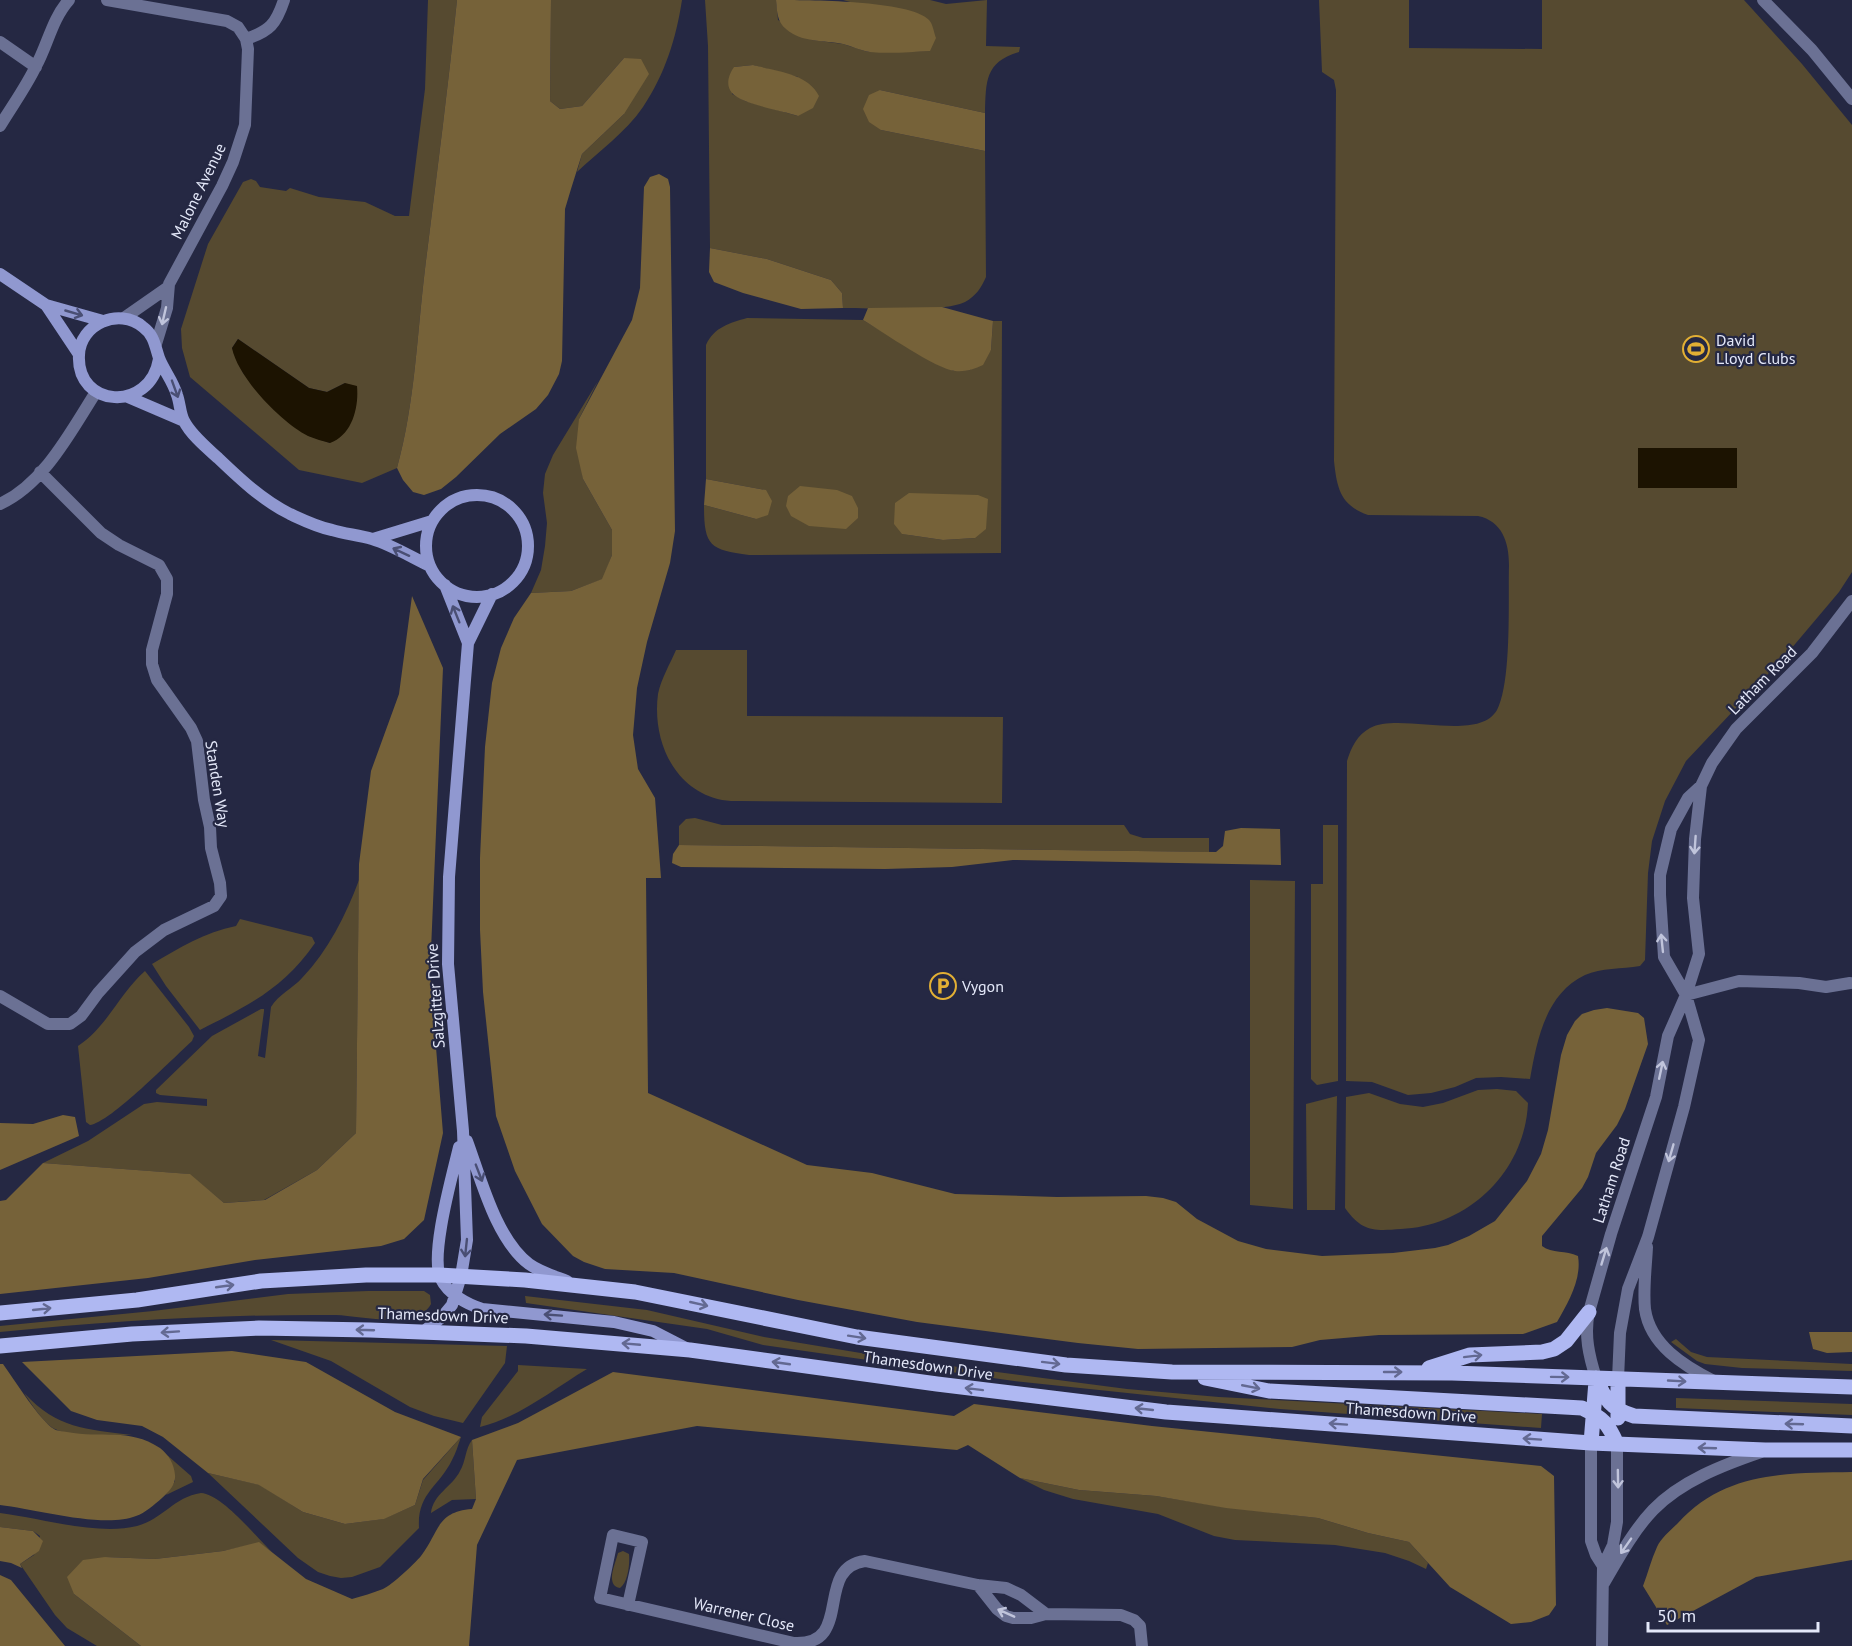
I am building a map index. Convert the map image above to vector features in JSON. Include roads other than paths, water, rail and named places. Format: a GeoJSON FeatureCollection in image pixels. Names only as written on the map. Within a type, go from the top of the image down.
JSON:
{"type":"FeatureCollection","features":[{"type":"Feature","properties":{"kind":"main road"},"geometry":{"type":"LineString","coordinates":[[0,1313],[137,1300],[261,1281],[366,1275],[439,1275]]}},
{"type":"Feature","properties":{"kind":"main road","name":"Thamesdown Drive"},"geometry":{"type":"LineString","coordinates":[[439,1275],[579,1285],[688,1302],[857,1337],[1066,1365],[1173,1372],[1417,1372],[1852,1388]]}},
{"type":"Feature","properties":{"kind":"main road"},"geometry":{"type":"LineString","coordinates":[[1417,1372],[1470,1355],[1542,1352],[1554,1349],[1576,1331],[1589,1312]]}},
{"type":"Feature","properties":{"kind":"main road","name":"Thamesdown Drive"},"geometry":{"type":"LineString","coordinates":[[0,1346],[197,1330],[306,1328],[526,1336],[690,1350],[1166,1412],[1591,1443],[1765,1450],[1852,1450]]}},
{"type":"Feature","properties":{"kind":"main road"},"geometry":{"type":"LineString","coordinates":[[1173,1372],[1269,1390],[1582,1408],[1593,1413],[1608,1425],[1617,1444]]}},
{"type":"Feature","properties":{"kind":"main road"},"geometry":{"type":"LineString","coordinates":[[1596,1378],[1605,1397],[1618,1411],[1634,1416],[1852,1425]]}},
{"type":"Feature","properties":{"kind":"main road"},"geometry":{"type":"LineString","coordinates":[[1591,1443],[1596,1378]]}},
{"type":"Feature","properties":{"kind":"main road"},"geometry":{"type":"LineString","coordinates":[[1617,1444],[1618,1379]]}},
{"type":"Feature","properties":{"kind":"street"},"geometry":{"type":"LineString","coordinates":[[0,126],[36,67],[53,25],[61,9],[69,0]]}},
{"type":"Feature","properties":{"kind":"street"},"geometry":{"type":"LineString","coordinates":[[106,0],[227,21],[238,27],[246,39],[269,28],[279,15],[284,0]]}},
{"type":"Feature","properties":{"kind":"street"},"geometry":{"type":"LineString","coordinates":[[1763,0],[1812,50],[1852,99]]}},
{"type":"Feature","properties":{"kind":"street","name":"Malone Avenue"},"geometry":{"type":"LineString","coordinates":[[156,344],[166,308],[167,288],[222,186],[245,125],[249,75],[246,39]]}},
{"type":"Feature","properties":{"kind":"street"},"geometry":{"type":"LineString","coordinates":[[0,42],[36,67]]}},
{"type":"Feature","properties":{"kind":"street"},"geometry":{"type":"LineString","coordinates":[[0,274],[46,304],[103,321],[124,318],[134,321],[144,327],[156,344]]}},
{"type":"Feature","properties":{"kind":"street","name":"Malone Avenue"},"geometry":{"type":"LineString","coordinates":[[124,318],[167,288]]}},
{"type":"Feature","properties":{"kind":"street"},"geometry":{"type":"LineString","coordinates":[[0,504],[19,493],[40,472],[66,440],[96,392],[82,374],[78,353],[46,304]]}},
{"type":"Feature","properties":{"kind":"street"},"geometry":{"type":"LineString","coordinates":[[78,353],[87,334],[103,321]]}},
{"type":"Feature","properties":{"kind":"street","name":"Salzgitter Drive"},"geometry":{"type":"LineString","coordinates":[[156,344],[159,359],[172,381],[184,421],[201,442],[247,486],[289,513],[320,526],[373,539],[430,566],[445,585],[459,594],[476,597],[492,594]]}},
{"type":"Feature","properties":{"kind":"street"},"geometry":{"type":"LineString","coordinates":[[128,397],[147,386],[154,377],[159,359]]}},
{"type":"Feature","properties":{"kind":"street","name":"Salzgitter Drive"},"geometry":{"type":"LineString","coordinates":[[96,392],[117,398],[128,397],[184,421]]}},
{"type":"Feature","properties":{"kind":"street","name":"Standen Way"},"geometry":{"type":"LineString","coordinates":[[0,996],[48,1024],[70,1024],[81,1016],[98,993],[135,952],[164,930],[214,906],[221,896],[211,848],[197,741],[191,728],[157,680],[152,664],[152,650],[167,594],[168,586],[164,574],[159,566],[101,533],[40,472]]}},
{"type":"Feature","properties":{"kind":"street"},"geometry":{"type":"LineString","coordinates":[[430,566],[426,551],[427,535],[432,521],[442,509],[455,500],[470,496],[486,496],[501,501],[524,525],[527,553],[524,567],[516,579],[505,588],[492,594]]}},
{"type":"Feature","properties":{"kind":"street"},"geometry":{"type":"LineString","coordinates":[[373,539],[432,521]]}},
{"type":"Feature","properties":{"kind":"street","name":"Salzgitter Drive"},"geometry":{"type":"LineString","coordinates":[[445,585],[468,643]]}},
{"type":"Feature","properties":{"kind":"street","name":"Salzgitter Drive"},"geometry":{"type":"LineString","coordinates":[[423,1332],[442,1317],[452,1305],[461,1276],[467,1240],[463,1131],[451,1002],[448,937],[451,843],[468,643],[492,594]]}},
{"type":"Feature","properties":{"kind":"street","name":"Latham Road"},"geometry":{"type":"LineString","coordinates":[[1596,1378],[1588,1352],[1589,1312],[1611,1234],[1656,1097],[1668,1036],[1686,995],[1700,954],[1693,898],[1695,839],[1701,786],[1712,764],[1736,729],[1812,652],[1852,601]]}},
{"type":"Feature","properties":{"kind":"street","name":"Latham Road"},"geometry":{"type":"LineString","coordinates":[[1618,1379],[1620,1333],[1628,1289],[1648,1237],[1700,1040],[1686,995],[1664,957],[1660,917],[1660,875],[1666,848],[1678,814],[1688,798],[1701,786]]}},
{"type":"Feature","properties":{"kind":"street"},"geometry":{"type":"LineString","coordinates":[[1686,995],[1739,981],[1799,983],[1826,987],[1850,983]]}},
{"type":"Feature","properties":{"kind":"street"},"geometry":{"type":"LineString","coordinates":[[463,1131],[445,1204],[439,1244],[439,1275],[445,1285],[471,1305],[482,1309],[624,1324],[653,1331],[690,1350]]}},
{"type":"Feature","properties":{"kind":"street"},"geometry":{"type":"LineString","coordinates":[[463,1131],[498,1223],[516,1251],[527,1263],[538,1270],[579,1285]]}},
{"type":"Feature","properties":{"kind":"street","name":"Latham Road"},"geometry":{"type":"LineString","coordinates":[[1648,1237],[1645,1308],[1648,1322],[1659,1341],[1671,1354],[1692,1370],[1720,1383]]}},
{"type":"Feature","properties":{"kind":"street"},"geometry":{"type":"LineString","coordinates":[[1591,1443],[1591,1541],[1603,1566]]}},
{"type":"Feature","properties":{"kind":"street"},"geometry":{"type":"LineString","coordinates":[[1602,1646],[1603,1566],[1612,1545],[1617,1522],[1617,1444]]}},
{"type":"Feature","properties":{"kind":"street"},"geometry":{"type":"LineString","coordinates":[[1604,1583],[1643,1523],[1652,1511],[1668,1497],[1721,1466],[1765,1450]]}},
{"type":"Feature","properties":{"kind":"street","name":"Warrener Close"},"geometry":{"type":"LineString","coordinates":[[628,1605],[642,1542],[613,1535],[600,1598],[628,1605],[801,1644],[816,1641],[825,1632],[841,1576],[844,1570],[853,1563],[870,1562],[978,1586],[999,1587],[1015,1591],[1046,1614]]}},
{"type":"Feature","properties":{"kind":"street"},"geometry":{"type":"LineString","coordinates":[[978,1586],[997,1609],[1006,1616],[1022,1618],[1046,1614],[1127,1616],[1140,1626],[1142,1646]]}},
{"type":"Feature","properties":{"kind":"place","name":"David Lloyd Clubs"},"geometry":{"type":"Point","coordinates":[1696,349]}},
{"type":"Feature","properties":{"kind":"place","name":"Vygon"},"geometry":{"type":"Point","coordinates":[943,986]}}]}
